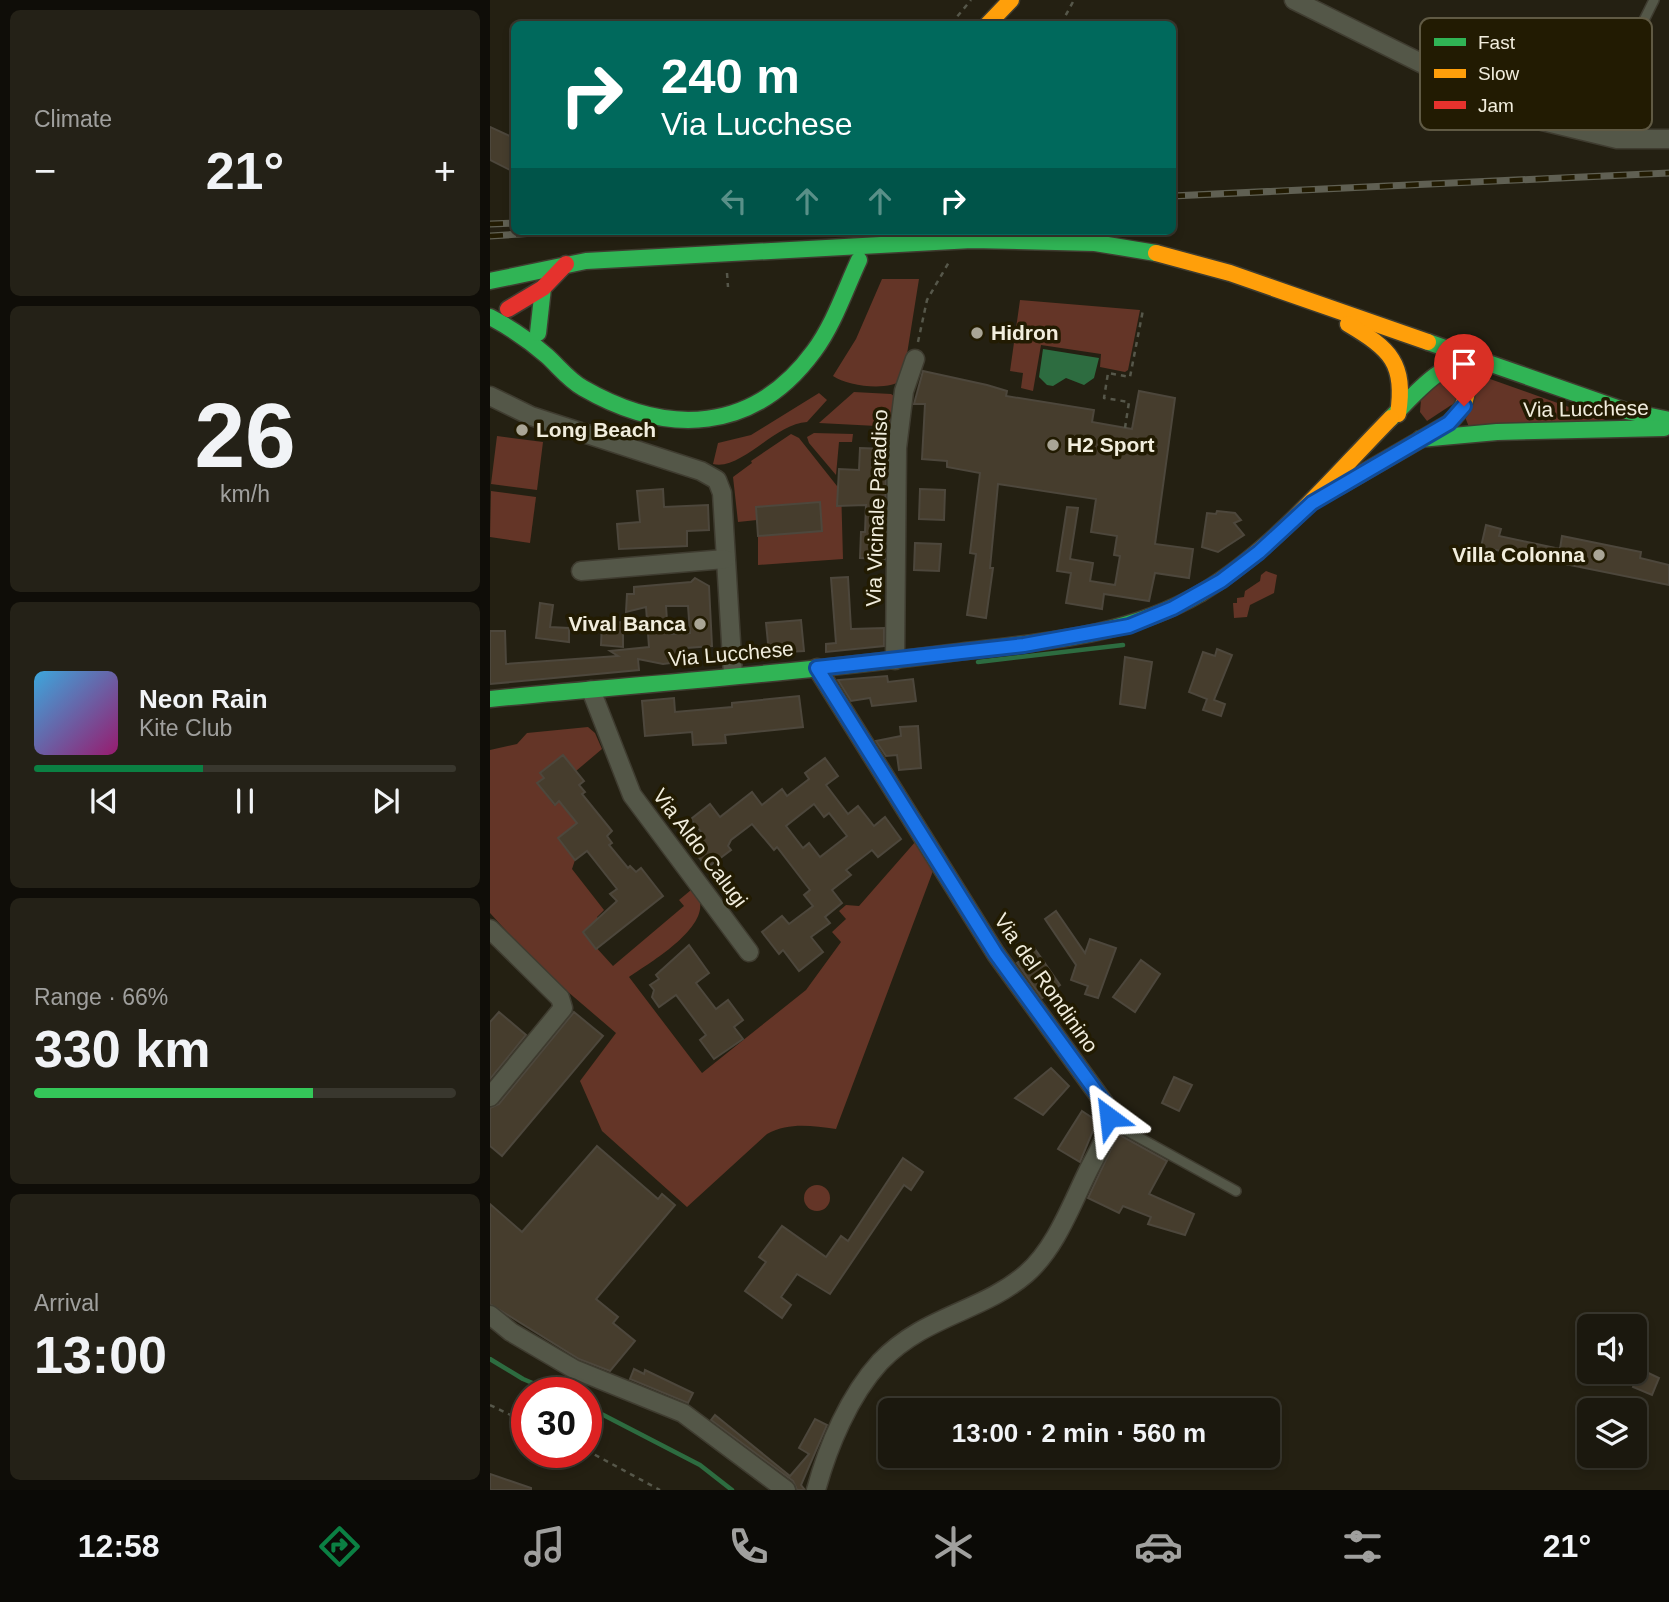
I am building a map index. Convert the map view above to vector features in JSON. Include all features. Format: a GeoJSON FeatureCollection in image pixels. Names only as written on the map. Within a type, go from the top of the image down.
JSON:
{"type":"FeatureCollection","features":[{"type":"Feature","properties":{"kind":"street"},"geometry":{"type":"LineString","coordinates":[[991,21],[1011,0]]}},
{"type":"Feature","properties":{"kind":"street"},"geometry":{"type":"LineString","coordinates":[[1294,0],[1420,62]]}},
{"type":"Feature","properties":{"kind":"street"},"geometry":{"type":"LineString","coordinates":[[1576,130],[1628,140],[1669,139]]}},
{"type":"Feature","properties":{"kind":"street","name":"Via Lucchese"},"geometry":{"type":"LineString","coordinates":[[490,281],[566,264],[984,240],[1071,241],[1148,251],[1199,264],[1626,411],[1669,420]]}},
{"type":"Feature","properties":{"kind":"street"},"geometry":{"type":"LineString","coordinates":[[496,309],[576,383],[627,412],[666,421],[713,418],[750,407],[785,384],[814,351],[859,260]]}},
{"type":"Feature","properties":{"kind":"street"},"geometry":{"type":"LineString","coordinates":[[496,309],[543,288],[566,264]]}},
{"type":"Feature","properties":{"kind":"street"},"geometry":{"type":"LineString","coordinates":[[496,309],[505,288],[519,275]]}},
{"type":"Feature","properties":{"kind":"street"},"geometry":{"type":"LineString","coordinates":[[538,333],[543,288]]}},
{"type":"Feature","properties":{"kind":"street","name":"Via Lucchese"},"geometry":{"type":"LineString","coordinates":[[1302,298],[1374,339],[1394,357],[1402,381],[1398,414]]}},
{"type":"Feature","properties":{"kind":"street"},"geometry":{"type":"LineString","coordinates":[[496,309],[538,333],[585,378],[594,393]]}},
{"type":"Feature","properties":{"kind":"street","name":"Via Lucchese"},"geometry":{"type":"LineString","coordinates":[[490,699],[895,660],[1088,635],[1129,626],[1192,598],[1234,573],[1312,503],[1435,374],[1461,355]]}},
{"type":"Feature","properties":{"kind":"street","name":"Via Lucchese"},"geometry":{"type":"LineString","coordinates":[[1312,503],[1449,423],[1464,406],[1469,384],[1461,355]]}},
{"type":"Feature","properties":{"kind":"street","name":"Via Vicinale Paradiso"},"geometry":{"type":"LineString","coordinates":[[895,660],[897,448],[904,391],[915,359]]}},
{"type":"Feature","properties":{"kind":"street"},"geometry":{"type":"LineString","coordinates":[[490,396],[531,416],[712,476],[719,482],[722,493],[733,675]]}},
{"type":"Feature","properties":{"kind":"street","name":"Via Lucchese"},"geometry":{"type":"LineString","coordinates":[[1420,439],[1497,432],[1669,428]]}},
{"type":"Feature","properties":{"kind":"street"},"geometry":{"type":"LineString","coordinates":[[581,571],[725,559]]}},
{"type":"Feature","properties":{"kind":"street","name":"Via del Rondinino"},"geometry":{"type":"LineString","coordinates":[[817,668],[996,954],[1105,1104],[1109,1121]]}},
{"type":"Feature","properties":{"kind":"street","name":"Via Aldo Calugi"},"geometry":{"type":"LineString","coordinates":[[591,690],[636,801],[749,952]]}},
{"type":"Feature","properties":{"kind":"street"},"geometry":{"type":"LineString","coordinates":[[490,929],[560,998],[563,1008],[490,1097]]}},
{"type":"Feature","properties":{"kind":"street"},"geometry":{"type":"LineString","coordinates":[[816,1490],[844,1418],[881,1362],[917,1330],[989,1297],[1026,1275],[1034,1265],[1069,1209],[1109,1121]]}},
{"type":"Feature","properties":{"kind":"street"},"geometry":{"type":"LineString","coordinates":[[490,1315],[511,1332],[575,1369],[683,1413],[786,1490]]}},
{"type":"Feature","properties":{"kind":"lane"},"geometry":{"type":"LineString","coordinates":[[1644,18],[1654,0]]}},
{"type":"Feature","properties":{"kind":"lane"},"geometry":{"type":"LineString","coordinates":[[1109,1121],[1236,1191]]}},
{"type":"Feature","properties":{"kind":"path"},"geometry":{"type":"LineString","coordinates":[[954,21],[971,0]]}},
{"type":"Feature","properties":{"kind":"path"},"geometry":{"type":"LineString","coordinates":[[1063,21],[1074,0]]}},
{"type":"Feature","properties":{"kind":"path"},"geometry":{"type":"LineString","coordinates":[[915,359],[925,307],[953,254]]}},
{"type":"Feature","properties":{"kind":"path"},"geometry":{"type":"LineString","coordinates":[[727,266],[728,287]]}},
{"type":"Feature","properties":{"kind":"path"},"geometry":{"type":"LineString","coordinates":[[1125,428],[1129,402],[1104,398],[1108,373],[1130,377],[1143,310]]}},
{"type":"Feature","properties":{"kind":"path"},"geometry":{"type":"LineString","coordinates":[[490,1405],[511,1415]]}},
{"type":"Feature","properties":{"kind":"path"},"geometry":{"type":"LineString","coordinates":[[602,1459],[660,1490]]}},
{"type":"Feature","properties":{"kind":"shaded area"},"geometry":{"type":"Polygon","coordinates":[[[882,279],[919,279],[903,379],[897,383],[879,386],[858,385],[840,380],[833,376],[856,339],[882,279]]]}},
{"type":"Feature","properties":{"kind":"shaded area"},"geometry":{"type":"Polygon","coordinates":[[[1020,300],[1140,310],[1128,370],[1125,372],[1100,367],[1101,354],[1041,345],[1033,391],[1021,388],[1023,373],[1010,371],[1020,300]]]}},
{"type":"Feature","properties":{"kind":"shaded area"},"geometry":{"type":"Polygon","coordinates":[[[1043,349],[1099,358],[1094,378],[1084,385],[1066,378],[1053,386],[1047,385],[1039,377],[1043,349]]]}},
{"type":"Feature","properties":{"kind":"shaded area"},"geometry":{"type":"Polygon","coordinates":[[[1451,370],[1462,398],[1427,421],[1420,412],[1421,400],[1451,370]]]}},
{"type":"Feature","properties":{"kind":"shaded area"},"geometry":{"type":"Polygon","coordinates":[[[1476,374],[1608,421],[1469,427],[1465,417],[1476,374]]]}},
{"type":"Feature","properties":{"kind":"shaded area"},"geometry":{"type":"Polygon","coordinates":[[[854,392],[891,394],[897,398],[896,427],[819,423],[854,392]]]}},
{"type":"Feature","properties":{"kind":"shaded area"},"geometry":{"type":"Polygon","coordinates":[[[819,393],[827,400],[807,422],[782,430],[735,461],[713,464],[718,443],[751,435],[819,393]]]}},
{"type":"Feature","properties":{"kind":"shaded area"},"geometry":{"type":"Polygon","coordinates":[[[814,433],[853,434],[852,442],[839,442],[836,475],[809,443],[807,437],[814,433]]]}},
{"type":"Feature","properties":{"kind":"shaded area"},"geometry":{"type":"Polygon","coordinates":[[[791,434],[799,438],[837,486],[841,486],[843,559],[758,565],[758,536],[822,531],[820,503],[756,507],[757,520],[738,522],[733,477],[752,463],[751,461],[791,434]]]}},
{"type":"Feature","properties":{"kind":"shaded area"},"geometry":{"type":"Polygon","coordinates":[[[497,436],[543,442],[537,490],[491,484],[497,436]]]}},
{"type":"Feature","properties":{"kind":"shaded area"},"geometry":{"type":"Polygon","coordinates":[[[491,491],[536,497],[530,543],[490,537],[491,491]]]}},
{"type":"Feature","properties":{"kind":"shaded area"},"geometry":{"type":"Polygon","coordinates":[[[1266,571],[1277,575],[1274,593],[1250,605],[1247,617],[1234,618],[1233,603],[1237,603],[1237,598],[1244,597],[1245,591],[1260,581],[1261,575],[1266,571]]]}},
{"type":"Feature","properties":{"kind":"shaded area"},"geometry":{"type":"Polygon","coordinates":[[[588,727],[595,733],[602,749],[576,771],[563,755],[540,773],[544,778],[537,783],[554,805],[559,801],[577,823],[558,838],[575,860],[572,869],[604,910],[597,917],[599,920],[583,933],[613,966],[684,906],[679,900],[691,890],[699,898],[700,909],[696,921],[687,932],[676,944],[629,977],[702,1073],[806,990],[841,942],[832,932],[846,919],[839,911],[846,905],[859,906],[916,841],[933,871],[836,1129],[792,1126],[767,1134],[687,1207],[602,1131],[580,1081],[616,1033],[540,968],[490,913],[490,750],[517,744],[527,733],[588,727]]]}},
{"type":"Feature","properties":{"kind":"shaded area"},"geometry":{"type":"Polygon","coordinates":[[[817,1185],[826,1189],[830,1198],[826,1207],[817,1211],[808,1207],[804,1198],[808,1189],[817,1185]]]}},
{"type":"Feature","properties":{"kind":"building"},"geometry":{"type":"Polygon","coordinates":[[[490,127],[511,137],[511,170],[490,160],[490,127]]]}},
{"type":"Feature","properties":{"kind":"building"},"geometry":{"type":"Polygon","coordinates":[[[923,371],[1007,391],[1006,396],[1094,410],[1092,422],[1132,429],[1139,391],[1175,398],[1155,544],[1193,549],[1189,578],[1155,573],[1149,601],[1104,594],[1102,609],[1066,603],[1071,573],[1057,571],[1067,507],[1078,508],[1070,559],[1093,563],[1090,581],[1115,585],[1120,556],[1114,555],[1117,536],[1091,532],[1096,499],[998,484],[990,568],[993,568],[986,618],[967,615],[976,554],[970,553],[980,473],[947,467],[947,461],[922,459],[925,404],[914,404],[923,371]]]}},
{"type":"Feature","properties":{"kind":"building"},"geometry":{"type":"Polygon","coordinates":[[[860,448],[886,449],[885,559],[860,558],[866,505],[837,506],[839,469],[859,470],[860,448]]]}},
{"type":"Feature","properties":{"kind":"building"},"geometry":{"type":"Polygon","coordinates":[[[663,489],[664,507],[708,505],[709,530],[687,531],[687,546],[619,549],[617,524],[640,522],[637,491],[663,489]]]}},
{"type":"Feature","properties":{"kind":"building"},"geometry":{"type":"Polygon","coordinates":[[[920,489],[945,490],[944,520],[919,519],[920,489]]]}},
{"type":"Feature","properties":{"kind":"building"},"geometry":{"type":"Polygon","coordinates":[[[820,502],[822,531],[758,536],[756,507],[820,502]]]}},
{"type":"Feature","properties":{"kind":"building"},"geometry":{"type":"Polygon","coordinates":[[[1217,511],[1235,513],[1241,520],[1234,523],[1244,535],[1218,552],[1202,547],[1207,513],[1216,514],[1217,511]]]}},
{"type":"Feature","properties":{"kind":"building"},"geometry":{"type":"Polygon","coordinates":[[[1486,525],[1501,529],[1499,536],[1560,549],[1562,536],[1641,552],[1640,558],[1669,565],[1669,585],[1481,547],[1486,525]]]}},
{"type":"Feature","properties":{"kind":"building"},"geometry":{"type":"Polygon","coordinates":[[[915,543],[941,544],[939,571],[914,570],[915,543]]]}},
{"type":"Feature","properties":{"kind":"building"},"geometry":{"type":"Polygon","coordinates":[[[848,577],[851,629],[884,628],[884,646],[826,652],[826,644],[836,643],[831,578],[848,577]]]}},
{"type":"Feature","properties":{"kind":"building"},"geometry":{"type":"Polygon","coordinates":[[[695,578],[709,586],[712,646],[686,648],[686,661],[663,664],[638,659],[639,670],[490,684],[490,631],[505,631],[506,664],[618,656],[610,651],[649,647],[646,607],[626,612],[627,594],[634,594],[634,587],[691,582],[695,578]],[[666,606],[668,634],[690,633],[688,606],[666,606]]]}},
{"type":"Feature","properties":{"kind":"building"},"geometry":{"type":"Polygon","coordinates":[[[540,603],[553,605],[550,627],[569,628],[569,642],[536,638],[540,603]]]}},
{"type":"Feature","properties":{"kind":"building"},"geometry":{"type":"Polygon","coordinates":[[[801,620],[804,651],[769,653],[766,623],[801,620]]]}},
{"type":"Feature","properties":{"kind":"building"},"geometry":{"type":"Polygon","coordinates":[[[623,622],[623,647],[601,645],[602,623],[623,622]]]}},
{"type":"Feature","properties":{"kind":"building"},"geometry":{"type":"Polygon","coordinates":[[[1217,649],[1232,655],[1214,700],[1225,704],[1221,716],[1203,710],[1207,699],[1189,692],[1203,652],[1215,656],[1217,649]]]}},
{"type":"Feature","properties":{"kind":"building"},"geometry":{"type":"Polygon","coordinates":[[[1125,657],[1152,662],[1145,708],[1120,704],[1125,657]]]}},
{"type":"Feature","properties":{"kind":"building"},"geometry":{"type":"Polygon","coordinates":[[[887,676],[888,682],[913,679],[916,701],[872,706],[870,698],[851,701],[838,680],[887,676]]]}},
{"type":"Feature","properties":{"kind":"building"},"geometry":{"type":"Polygon","coordinates":[[[799,696],[803,727],[725,735],[726,743],[693,745],[692,732],[645,736],[642,701],[674,698],[675,712],[732,707],[732,703],[799,696]]]}},
{"type":"Feature","properties":{"kind":"building"},"geometry":{"type":"Polygon","coordinates":[[[918,726],[921,768],[899,770],[897,755],[886,756],[876,741],[901,736],[900,727],[918,726]]]}},
{"type":"Feature","properties":{"kind":"building"},"geometry":{"type":"Polygon","coordinates":[[[563,755],[584,781],[579,785],[585,792],[582,794],[612,831],[607,836],[612,843],[609,845],[628,868],[630,866],[636,872],[641,868],[663,896],[596,949],[583,932],[617,901],[610,894],[617,889],[587,851],[575,860],[558,838],[577,823],[559,801],[555,805],[537,783],[544,778],[540,773],[563,755]]]}},
{"type":"Feature","properties":{"kind":"building"},"geometry":{"type":"Polygon","coordinates":[[[825,758],[838,776],[826,785],[848,814],[858,806],[874,826],[885,817],[901,839],[878,857],[872,850],[846,870],[851,875],[832,890],[842,903],[825,917],[830,923],[811,937],[823,952],[799,971],[783,950],[779,954],[762,932],[782,916],[789,924],[813,906],[804,895],[810,890],[777,847],[774,850],[752,824],[731,840],[728,846],[731,850],[707,868],[691,847],[705,837],[691,819],[710,804],[720,817],[752,792],[762,805],[782,789],[787,796],[809,779],[805,773],[825,758]],[[814,804],[786,826],[803,848],[809,843],[820,857],[847,836],[829,813],[824,817],[814,804]]]}},
{"type":"Feature","properties":{"kind":"building"},"geometry":{"type":"Polygon","coordinates":[[[1056,911],[1085,953],[1090,939],[1116,948],[1098,998],[1085,994],[1088,986],[1071,980],[1076,965],[1045,919],[1056,911]]]}},
{"type":"Feature","properties":{"kind":"building"},"geometry":{"type":"Polygon","coordinates":[[[689,945],[709,973],[696,983],[716,1009],[728,1000],[743,1020],[734,1027],[743,1039],[714,1059],[700,1040],[706,1035],[676,995],[659,1007],[652,997],[654,990],[650,985],[659,979],[656,975],[689,945]]]}},
{"type":"Feature","properties":{"kind":"building"},"geometry":{"type":"Polygon","coordinates":[[[1035,949],[1060,985],[1042,998],[1017,963],[1035,949]]]}},
{"type":"Feature","properties":{"kind":"building"},"geometry":{"type":"Polygon","coordinates":[[[1141,960],[1160,974],[1135,1012],[1113,997],[1141,960]]]}},
{"type":"Feature","properties":{"kind":"building"},"geometry":{"type":"Polygon","coordinates":[[[499,1012],[526,1035],[490,1079],[490,1022],[499,1012]]]}},
{"type":"Feature","properties":{"kind":"building"},"geometry":{"type":"Polygon","coordinates":[[[574,1012],[603,1036],[502,1156],[490,1146],[490,1108],[499,1104],[574,1012]]]}},
{"type":"Feature","properties":{"kind":"building"},"geometry":{"type":"Polygon","coordinates":[[[1051,1068],[1069,1086],[1043,1115],[1015,1098],[1051,1068]]]}},
{"type":"Feature","properties":{"kind":"building"},"geometry":{"type":"Polygon","coordinates":[[[1174,1077],[1192,1085],[1179,1111],[1162,1103],[1174,1077]]]}},
{"type":"Feature","properties":{"kind":"building"},"geometry":{"type":"Polygon","coordinates":[[[1082,1111],[1097,1121],[1080,1162],[1058,1149],[1082,1111]]]}},
{"type":"Feature","properties":{"kind":"building"},"geometry":{"type":"Polygon","coordinates":[[[1118,1134],[1167,1161],[1149,1194],[1194,1214],[1185,1235],[1148,1224],[1151,1217],[1123,1206],[1119,1213],[1088,1198],[1118,1134]]]}},
{"type":"Feature","properties":{"kind":"building"},"geometry":{"type":"Polygon","coordinates":[[[597,1146],[658,1199],[662,1194],[675,1205],[596,1299],[618,1317],[613,1323],[635,1341],[610,1371],[579,1359],[490,1304],[490,1204],[522,1232],[597,1146]]]}},
{"type":"Feature","properties":{"kind":"building"},"geometry":{"type":"Polygon","coordinates":[[[903,1158],[923,1172],[911,1190],[904,1185],[830,1294],[797,1274],[781,1297],[791,1305],[782,1318],[745,1291],[766,1262],[759,1257],[782,1226],[826,1257],[841,1236],[848,1241],[903,1158]]]}},
{"type":"Feature","properties":{"kind":"building"},"geometry":{"type":"Polygon","coordinates":[[[634,1369],[644,1374],[645,1370],[693,1393],[688,1403],[630,1379],[634,1369]]]}},
{"type":"Feature","properties":{"kind":"building"},"geometry":{"type":"Polygon","coordinates":[[[1647,1372],[1659,1378],[1652,1395],[1633,1387],[1634,1384],[1647,1384],[1647,1372]]]}},
{"type":"Feature","properties":{"kind":"building"},"geometry":{"type":"Polygon","coordinates":[[[715,1415],[790,1476],[809,1454],[799,1448],[815,1419],[827,1425],[801,1485],[805,1490],[797,1490],[793,1481],[711,1420],[715,1415]]]}},
{"type":"Feature","properties":{"kind":"building"},"geometry":{"type":"Polygon","coordinates":[[[490,1474],[531,1488],[531,1490],[490,1490],[490,1474]]]}},
{"type":"Feature","properties":{"kind":"waterway"},"geometry":{"type":"LineString","coordinates":[[978,662],[1123,645]]}},
{"type":"Feature","properties":{"kind":"waterway"},"geometry":{"type":"LineString","coordinates":[[490,1359],[520,1377]]}},
{"type":"Feature","properties":{"kind":"waterway"},"geometry":{"type":"LineString","coordinates":[[602,1414],[700,1465],[732,1490]]}},
{"type":"Feature","properties":{"kind":"railway"},"geometry":{"type":"LineString","coordinates":[[1176,196],[1669,173]]}},
{"type":"Feature","properties":{"kind":"railway"},"geometry":{"type":"LineString","coordinates":[[490,224],[511,223]]}},
{"type":"Feature","properties":{"kind":"railway"},"geometry":{"type":"LineString","coordinates":[[490,236],[511,235]]}},
{"type":"Feature","properties":{"kind":"traffic: fast"},"geometry":{"type":"LineString","coordinates":[[490,281],[586,261],[972,240],[1095,243],[1156,253]]}},
{"type":"Feature","properties":{"kind":"traffic: fast"},"geometry":{"type":"LineString","coordinates":[[490,317],[534,345],[578,385],[615,404],[647,414],[678,419],[708,419],[737,412],[765,398],[790,378],[828,330],[859,260]]}},
{"type":"Feature","properties":{"kind":"traffic: fast"},"geometry":{"type":"LineString","coordinates":[[538,333],[543,288]]}},
{"type":"Feature","properties":{"kind":"traffic: fast"},"geometry":{"type":"LineString","coordinates":[[1428,342],[1626,411],[1669,420]]}},
{"type":"Feature","properties":{"kind":"traffic: fast"},"geometry":{"type":"LineString","coordinates":[[1391,418],[1439,373],[1475,357]]}},
{"type":"Feature","properties":{"kind":"traffic: fast"},"geometry":{"type":"LineString","coordinates":[[1420,439],[1497,432],[1664,428]]}},
{"type":"Feature","properties":{"kind":"traffic: fast"},"geometry":{"type":"LineString","coordinates":[[490,699],[835,667],[1047,641],[1141,620],[1201,593]]}},
{"type":"Feature","properties":{"kind":"traffic: slow"},"geometry":{"type":"LineString","coordinates":[[991,21],[1011,0]]}},
{"type":"Feature","properties":{"kind":"traffic: slow"},"geometry":{"type":"LineString","coordinates":[[1156,253],[1230,273],[1428,342]]}},
{"type":"Feature","properties":{"kind":"traffic: slow"},"geometry":{"type":"LineString","coordinates":[[1348,324],[1375,341],[1392,359],[1399,382],[1398,414]]}},
{"type":"Feature","properties":{"kind":"traffic: slow"},"geometry":{"type":"LineString","coordinates":[[1340,486],[1449,423],[1457,414],[1463,405],[1467,388],[1463,369],[1452,349]]}},
{"type":"Feature","properties":{"kind":"traffic: slow"},"geometry":{"type":"LineString","coordinates":[[1201,593],[1253,556],[1277,534],[1391,418]]}},
{"type":"Feature","properties":{"kind":"traffic: jam"},"geometry":{"type":"LineString","coordinates":[[508,309],[543,288],[566,264]]}},
{"type":"Feature","properties":{"kind":"place","name":"Hidron"},"geometry":{"type":"Point","coordinates":[977,333]}},
{"type":"Feature","properties":{"kind":"place","name":"Long Beach"},"geometry":{"type":"Point","coordinates":[522,430]}},
{"type":"Feature","properties":{"kind":"place","name":"H2 Sport"},"geometry":{"type":"Point","coordinates":[1053,445]}},
{"type":"Feature","properties":{"kind":"place","name":"Villa Colonna"},"geometry":{"type":"Point","coordinates":[1599,555]}},
{"type":"Feature","properties":{"kind":"place","name":"Vival Banca"},"geometry":{"type":"Point","coordinates":[700,624]}},
{"type":"Feature","properties":{"kind":"route"},"geometry":{"type":"LineString","coordinates":[[1109,1117],[1105,1104],[996,954],[817,668],[1024,645],[1129,626],[1173,608],[1234,573],[1312,503],[1449,423],[1464,406]]}}]}
